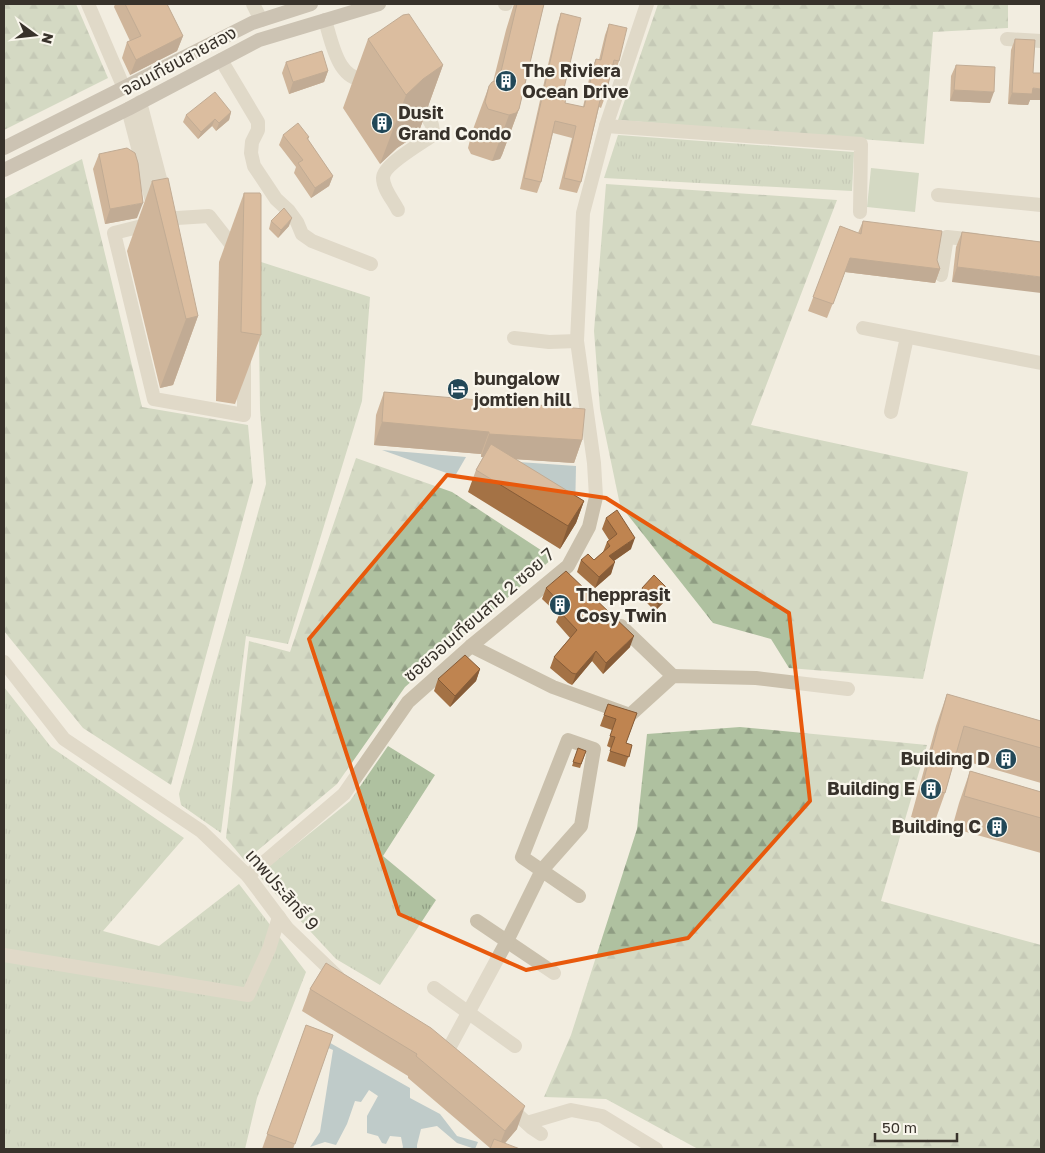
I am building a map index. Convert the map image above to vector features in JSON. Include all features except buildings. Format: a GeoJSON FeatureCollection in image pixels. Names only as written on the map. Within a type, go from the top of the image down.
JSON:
{"type":"FeatureCollection","features":[{"type":"Feature","properties":{"kind":"main road","name":"จอมเทียนสายสอง"},"geometry":{"type":"LineString","coordinates":[[4,148],[252,23],[311,4]]}},
{"type":"Feature","properties":{"kind":"main road","name":"จอมเทียนสายสอง"},"geometry":{"type":"LineString","coordinates":[[4,170],[134,106],[259,40],[379,4]]}},
{"type":"Feature","properties":{"kind":"street"},"geometry":{"type":"LineString","coordinates":[[88,4],[124,88]]}},
{"type":"Feature","properties":{"kind":"street"},"geometry":{"type":"LineString","coordinates":[[253,4],[261,20]]}},
{"type":"Feature","properties":{"kind":"street","name":"ซอยจอมเทียนสาย 2 ซอย 7"},"geometry":{"type":"LineString","coordinates":[[248,876],[344,794],[408,702],[471,646],[567,573],[568,566],[589,527],[596,497],[594,463],[577,341],[583,213],[606,126],[647,4]]}},
{"type":"Feature","properties":{"kind":"street"},"geometry":{"type":"LineString","coordinates":[[325,20],[337,57],[346,72],[354,78],[364,80],[381,75]]}},
{"type":"Feature","properties":{"kind":"street"},"geometry":{"type":"LineString","coordinates":[[1007,39],[1041,41]]}},
{"type":"Feature","properties":{"kind":"street"},"geometry":{"type":"LineString","coordinates":[[221,60],[258,122],[258,130],[252,142],[250,154],[254,166],[276,199],[297,222],[302,234],[312,240],[372,264]]}},
{"type":"Feature","properties":{"kind":"street"},"geometry":{"type":"LineString","coordinates":[[398,210],[386,189],[383,176],[387,168],[430,137],[434,132],[432,125],[408,84]]}},
{"type":"Feature","properties":{"kind":"street"},"geometry":{"type":"LineString","coordinates":[[134,106],[163,221]]}},
{"type":"Feature","properties":{"kind":"street"},"geometry":{"type":"LineString","coordinates":[[606,126],[862,144],[860,212]]}},
{"type":"Feature","properties":{"kind":"street"},"geometry":{"type":"LineString","coordinates":[[938,195],[1041,205]]}},
{"type":"Feature","properties":{"kind":"street"},"geometry":{"type":"LineString","coordinates":[[244,261],[209,216],[163,221],[114,233],[154,399],[244,414],[244,347]]}},
{"type":"Feature","properties":{"kind":"street"},"geometry":{"type":"LineString","coordinates":[[941,275],[947,237],[986,242]]}},
{"type":"Feature","properties":{"kind":"street"},"geometry":{"type":"LineString","coordinates":[[863,328],[1041,363]]}},
{"type":"Feature","properties":{"kind":"street"},"geometry":{"type":"LineString","coordinates":[[892,412],[907,337]]}},
{"type":"Feature","properties":{"kind":"street"},"geometry":{"type":"LineString","coordinates":[[514,338],[549,342],[577,341]]}},
{"type":"Feature","properties":{"kind":"street"},"geometry":{"type":"LineString","coordinates":[[611,616],[673,676],[756,678],[848,689]]}},
{"type":"Feature","properties":{"kind":"street"},"geometry":{"type":"LineString","coordinates":[[471,646],[553,687],[630,715],[673,676]]}},
{"type":"Feature","properties":{"kind":"street","name":"เทพประสิทธิ์ 9"},"geometry":{"type":"LineString","coordinates":[[4,662],[64,739],[201,831],[248,876],[287,928],[329,970],[352,988]]}},
{"type":"Feature","properties":{"kind":"street"},"geometry":{"type":"LineString","coordinates":[[447,1052],[470,1012],[542,870],[581,826],[594,749],[568,740],[522,857],[542,870],[579,896]]}},
{"type":"Feature","properties":{"kind":"street"},"geometry":{"type":"LineString","coordinates":[[4,955],[248,995],[269,949],[279,916]]}},
{"type":"Feature","properties":{"kind":"street"},"geometry":{"type":"LineString","coordinates":[[477,921],[554,973]]}},
{"type":"Feature","properties":{"kind":"street"},"geometry":{"type":"LineString","coordinates":[[434,988],[515,1046]]}},
{"type":"Feature","properties":{"kind":"street"},"geometry":{"type":"LineString","coordinates":[[498,1096],[541,1134]]}},
{"type":"Feature","properties":{"kind":"street"},"geometry":{"type":"LineString","coordinates":[[527,1123],[571,1110],[602,1116],[656,1149]]}},
{"type":"Feature","properties":{"kind":"highlighted area"},"geometry":{"type":"Polygon","coordinates":[[[447,475],[606,498],[789,613],[810,801],[688,938],[526,970],[399,914],[309,639],[447,475]]]}},
{"type":"Feature","properties":{"kind":"green space"},"geometry":{"type":"Polygon","coordinates":[[[4,4],[76,4],[108,78],[4,130],[4,4]]]}},
{"type":"Feature","properties":{"kind":"green space"},"geometry":{"type":"Polygon","coordinates":[[[658,4],[1008,4],[1008,28],[933,32],[924,144],[618,120],[658,4]]]}},
{"type":"Feature","properties":{"kind":"green space"},"geometry":{"type":"Polygon","coordinates":[[[618,135],[854,152],[852,191],[604,178],[618,135]]]}},
{"type":"Feature","properties":{"kind":"green space"},"geometry":{"type":"Polygon","coordinates":[[[82,159],[142,407],[248,425],[253,482],[171,785],[83,728],[4,631],[4,199],[82,159]]]}},
{"type":"Feature","properties":{"kind":"green space"},"geometry":{"type":"Polygon","coordinates":[[[871,168],[919,173],[915,212],[867,207],[871,168]]]}},
{"type":"Feature","properties":{"kind":"green space"},"geometry":{"type":"Polygon","coordinates":[[[606,184],[837,200],[751,425],[968,472],[923,679],[789,668],[771,639],[713,623],[620,505],[600,409],[594,331],[606,184]]]}},
{"type":"Feature","properties":{"kind":"green space"},"geometry":{"type":"Polygon","coordinates":[[[258,261],[370,297],[362,401],[288,644],[246,636],[221,833],[181,805],[179,794],[266,484],[260,410],[258,261]]]}},
{"type":"Feature","properties":{"kind":"green space"},"geometry":{"type":"Polygon","coordinates":[[[356,458],[452,492],[553,558],[405,687],[337,784],[245,861],[226,838],[249,641],[290,652],[356,458]]]}},
{"type":"Feature","properties":{"kind":"green space"},"geometry":{"type":"Polygon","coordinates":[[[4,687],[51,747],[184,838],[103,931],[159,946],[239,884],[306,972],[257,1098],[245,1149],[4,1149],[4,687]]]}},
{"type":"Feature","properties":{"kind":"green space"},"geometry":{"type":"Polygon","coordinates":[[[740,727],[927,745],[881,901],[1041,945],[1041,1149],[698,1149],[606,1099],[544,1097],[571,1035],[637,829],[647,734],[740,727]]]}},
{"type":"Feature","properties":{"kind":"green space"},"geometry":{"type":"Polygon","coordinates":[[[388,746],[435,775],[383,856],[436,900],[380,985],[336,959],[258,875],[350,801],[388,746]]]}},
{"type":"Feature","properties":{"kind":"water"},"geometry":{"type":"Polygon","coordinates":[[[382,450],[466,457],[455,476],[382,450]]]}},
{"type":"Feature","properties":{"kind":"water"},"geometry":{"type":"Polygon","coordinates":[[[488,460],[576,466],[575,515],[488,460]]]}},
{"type":"Feature","properties":{"kind":"water"},"geometry":{"type":"Polygon","coordinates":[[[309,1031],[410,1088],[410,1098],[440,1114],[457,1136],[478,1142],[475,1149],[457,1143],[437,1126],[421,1129],[417,1149],[402,1149],[401,1137],[390,1136],[386,1144],[382,1143],[378,1136],[367,1133],[367,1116],[378,1096],[369,1090],[361,1102],[355,1101],[347,1124],[336,1145],[325,1142],[310,1147],[320,1132],[333,1050],[306,1038],[309,1031]]]}},
{"type":"Feature","properties":{"kind":"place","name":"The Riviera Ocean Drive"},"geometry":{"type":"Point","coordinates":[506,81]}},
{"type":"Feature","properties":{"kind":"place","name":"Dusit Grand Condo"},"geometry":{"type":"Point","coordinates":[382,123]}},
{"type":"Feature","properties":{"kind":"place","name":"bungalow jomtien hill"},"geometry":{"type":"Point","coordinates":[458,389]}},
{"type":"Feature","properties":{"kind":"place","name":"Thepprasit Cosy Twin"},"geometry":{"type":"Point","coordinates":[560,605]}},
{"type":"Feature","properties":{"kind":"place","name":"Building D"},"geometry":{"type":"Point","coordinates":[1006,759]}},
{"type":"Feature","properties":{"kind":"place","name":"Building E"},"geometry":{"type":"Point","coordinates":[931,789]}},
{"type":"Feature","properties":{"kind":"place","name":"Building C"},"geometry":{"type":"Point","coordinates":[997,827]}}]}
